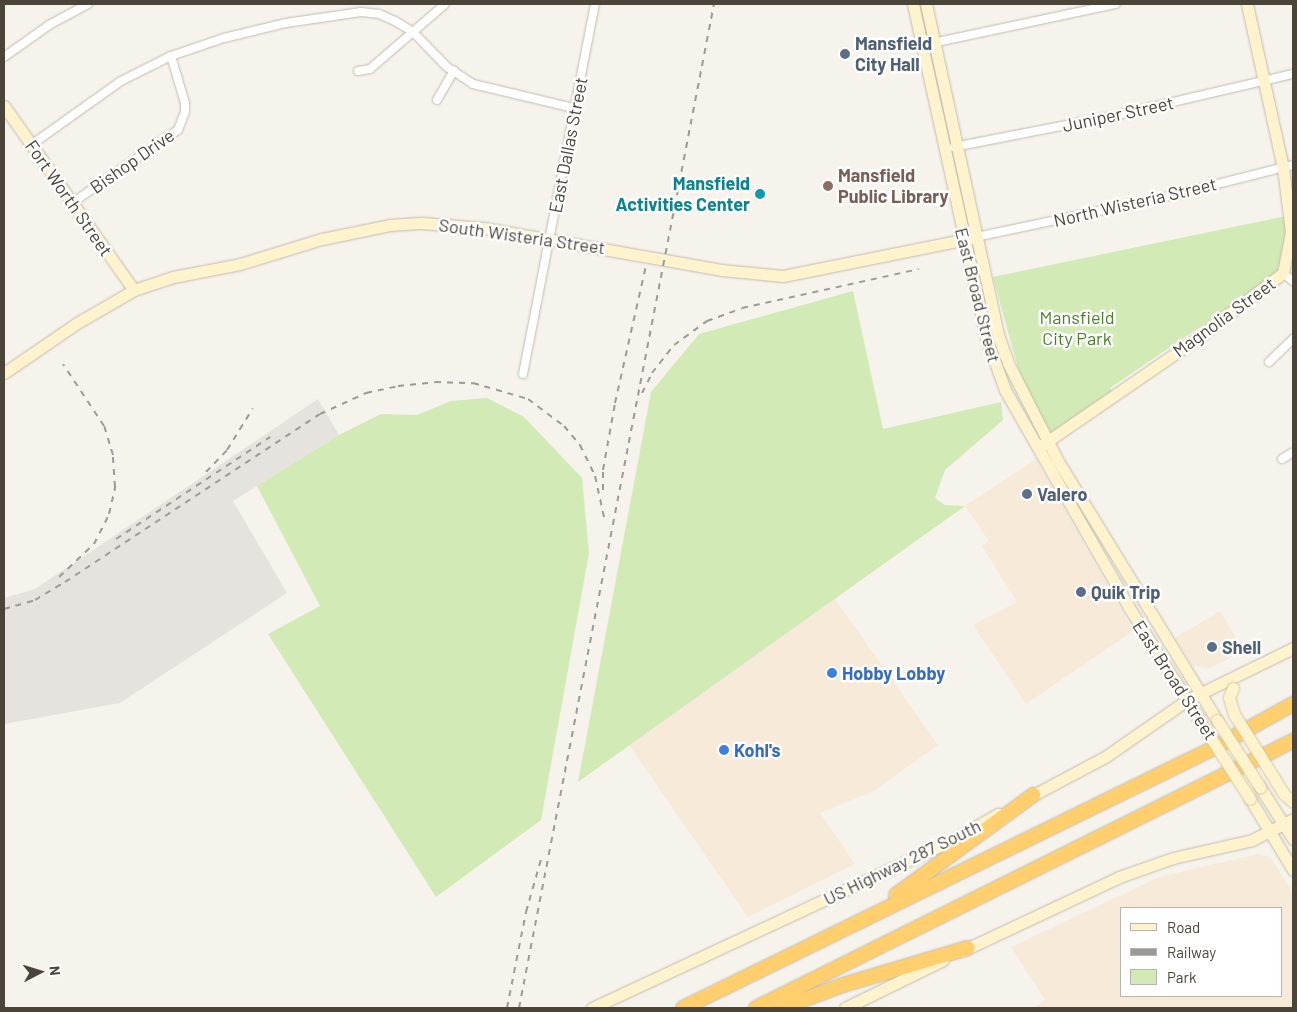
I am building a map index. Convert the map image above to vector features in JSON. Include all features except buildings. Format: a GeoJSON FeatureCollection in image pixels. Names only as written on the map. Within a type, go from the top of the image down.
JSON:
{"type":"FeatureCollection","features":[{"type":"Feature","properties":{"kind":"highway"},"geometry":{"type":"LineString","coordinates":[[683,1008],[1212,749],[1293,704]]}},
{"type":"Feature","properties":{"kind":"highway"},"geometry":{"type":"LineString","coordinates":[[756,1008],[1293,741]]}},
{"type":"Feature","properties":{"kind":"highway"},"geometry":{"type":"LineString","coordinates":[[868,916],[1033,796]]}},
{"type":"Feature","properties":{"kind":"highway"},"geometry":{"type":"LineString","coordinates":[[782,1008],[843,985],[968,948]]}},
{"type":"Feature","properties":{"kind":"main road","name":"East Broad Street"},"geometry":{"type":"LineString","coordinates":[[913,4],[928,44],[956,147],[998,335],[1018,387],[1047,442],[1200,693],[1260,787],[1289,822],[1293,839]]}},
{"type":"Feature","properties":{"kind":"main road","name":"East Broad Street"},"geometry":{"type":"LineString","coordinates":[[926,4],[928,44],[943,150],[986,338],[1005,390],[1036,449],[1128,606],[1272,832],[1293,870]]}},
{"type":"Feature","properties":{"kind":"main road","name":"Magnolia Street"},"geometry":{"type":"LineString","coordinates":[[1036,449],[1192,342],[1284,273],[1291,232],[1288,167],[1264,82],[1247,4]]}},
{"type":"Feature","properties":{"kind":"main road","name":"Fort Worth Street"},"geometry":{"type":"LineString","coordinates":[[4,106],[134,290]]}},
{"type":"Feature","properties":{"kind":"main road","name":"South Wisteria Street"},"geometry":{"type":"LineString","coordinates":[[4,373],[77,322],[134,290],[173,277],[240,264],[322,239],[390,226],[460,225],[549,238],[721,270],[783,276],[976,237]]}},
{"type":"Feature","properties":{"kind":"main road"},"geometry":{"type":"LineString","coordinates":[[986,338],[998,335]]}},
{"type":"Feature","properties":{"kind":"main road"},"geometry":{"type":"LineString","coordinates":[[1005,390],[1018,387]]}},
{"type":"Feature","properties":{"kind":"main road"},"geometry":{"type":"LineString","coordinates":[[1070,506],[1081,499]]}},
{"type":"Feature","properties":{"kind":"main road"},"geometry":{"type":"LineString","coordinates":[[1128,606],[1141,598]]}},
{"type":"Feature","properties":{"kind":"main road","name":"US Highway 287 South"},"geometry":{"type":"LineString","coordinates":[[592,1008],[954,838],[1105,757],[1187,700],[1293,648]]}},
{"type":"Feature","properties":{"kind":"main road"},"geometry":{"type":"LineString","coordinates":[[1255,665],[1233,688],[1229,697],[1234,714],[1284,794],[1293,802]]}},
{"type":"Feature","properties":{"kind":"main road"},"geometry":{"type":"LineString","coordinates":[[1166,668],[1175,694],[1168,714]]}},
{"type":"Feature","properties":{"kind":"main road"},"geometry":{"type":"LineString","coordinates":[[845,1008],[968,948],[1146,866],[1252,840],[1272,832],[1289,822]]}},
{"type":"Feature","properties":{"kind":"main road"},"geometry":{"type":"LineString","coordinates":[[1252,840],[1275,849],[1286,858]]}},
{"type":"Feature","properties":{"kind":"street"},"geometry":{"type":"LineString","coordinates":[[4,57],[49,25],[88,4]]}},
{"type":"Feature","properties":{"kind":"street"},"geometry":{"type":"LineString","coordinates":[[358,71],[370,69],[445,4]]}},
{"type":"Feature","properties":{"kind":"street","name":"East Dallas Street"},"geometry":{"type":"LineString","coordinates":[[523,374],[595,4]]}},
{"type":"Feature","properties":{"kind":"street"},"geometry":{"type":"LineString","coordinates":[[928,44],[1116,4]]}},
{"type":"Feature","properties":{"kind":"street"},"geometry":{"type":"LineString","coordinates":[[31,144],[121,81],[171,56],[224,38],[337,14],[379,14],[413,32],[454,71],[473,84],[574,108]]}},
{"type":"Feature","properties":{"kind":"street","name":"Bishop Drive"},"geometry":{"type":"LineString","coordinates":[[72,203],[178,130],[186,112],[185,102],[171,56]]}},
{"type":"Feature","properties":{"kind":"street"},"geometry":{"type":"LineString","coordinates":[[438,100],[454,71]]}},
{"type":"Feature","properties":{"kind":"street","name":"Juniper Street"},"geometry":{"type":"LineString","coordinates":[[943,150],[1264,82],[1293,74]]}},
{"type":"Feature","properties":{"kind":"street","name":"North Wisteria Street"},"geometry":{"type":"LineString","coordinates":[[976,237],[1288,167]]}},
{"type":"Feature","properties":{"kind":"street"},"geometry":{"type":"LineString","coordinates":[[1284,273],[1293,281]]}},
{"type":"Feature","properties":{"kind":"street"},"geometry":{"type":"LineString","coordinates":[[1269,362],[1293,339]]}},
{"type":"Feature","properties":{"kind":"street"},"geometry":{"type":"LineString","coordinates":[[1282,460],[1293,452]]}},
{"type":"Feature","properties":{"kind":"shaded area"},"geometry":{"type":"Polygon","coordinates":[[[318,399],[339,435],[233,501],[287,593],[120,703],[4,724],[4,598],[35,589],[318,399]]]}},
{"type":"Feature","properties":{"kind":"shaded area"},"geometry":{"type":"Polygon","coordinates":[[[1036,459],[1133,631],[1026,704],[973,625],[1017,602],[982,546],[989,541],[965,506],[1036,459]]]}},
{"type":"Feature","properties":{"kind":"shaded area"},"geometry":{"type":"Polygon","coordinates":[[[835,599],[938,745],[874,791],[820,813],[855,864],[748,917],[629,745],[835,599]]]}},
{"type":"Feature","properties":{"kind":"shaded area"},"geometry":{"type":"Polygon","coordinates":[[[1220,611],[1244,651],[1209,668],[1192,665],[1175,638],[1220,611]]]}},
{"type":"Feature","properties":{"kind":"shaded area"},"geometry":{"type":"Polygon","coordinates":[[[1258,854],[1271,858],[1293,893],[1293,1008],[1034,1008],[1045,1000],[1011,947],[1159,877],[1258,854]]]}},
{"type":"Feature","properties":{"kind":"green space","name":"Mansfield City Park"},"geometry":{"type":"Polygon","coordinates":[[[1286,216],[1286,248],[1281,272],[1110,388],[1117,400],[1052,433],[1038,413],[1018,368],[993,277],[1286,216]]]}},
{"type":"Feature","properties":{"kind":"green space"},"geometry":{"type":"Polygon","coordinates":[[[853,291],[883,429],[1001,402],[1003,420],[945,470],[935,498],[945,505],[965,506],[578,782],[651,392],[699,334],[853,291]]]}},
{"type":"Feature","properties":{"kind":"green space"},"geometry":{"type":"Polygon","coordinates":[[[487,398],[524,417],[582,478],[589,553],[541,820],[436,897],[268,634],[320,606],[257,486],[339,435],[381,414],[417,415],[451,401],[487,398]]]}},
{"type":"Feature","properties":{"kind":"railway"},"geometry":{"type":"LineString","coordinates":[[519,1008],[714,4]]}},
{"type":"Feature","properties":{"kind":"railway"},"geometry":{"type":"LineString","coordinates":[[603,490],[603,470],[615,403],[646,265]]}},
{"type":"Feature","properties":{"kind":"railway"},"geometry":{"type":"LineString","coordinates":[[642,393],[652,373],[674,345],[707,321],[742,308],[919,269]]}},
{"type":"Feature","properties":{"kind":"railway"},"geometry":{"type":"LineString","coordinates":[[59,577],[94,544],[109,514],[115,487],[113,455],[104,426],[63,364]]}},
{"type":"Feature","properties":{"kind":"railway"},"geometry":{"type":"LineString","coordinates":[[4,609],[35,600],[65,582],[320,414],[366,393],[398,386],[435,382],[473,383],[528,399],[564,426],[580,445],[595,476],[604,517]]}},
{"type":"Feature","properties":{"kind":"railway"},"geometry":{"type":"LineString","coordinates":[[206,472],[227,450],[253,408]]}},
{"type":"Feature","properties":{"kind":"railway"},"geometry":{"type":"LineString","coordinates":[[116,539],[270,437]]}},
{"type":"Feature","properties":{"kind":"railway"},"geometry":{"type":"LineString","coordinates":[[507,1008],[526,912],[542,856]]}},
{"type":"Feature","properties":{"kind":"place","name":"Mansfield City Hall"},"geometry":{"type":"Point","coordinates":[845,54]}},
{"type":"Feature","properties":{"kind":"place","name":"Mansfield Public Library"},"geometry":{"type":"Point","coordinates":[828,186]}},
{"type":"Feature","properties":{"kind":"place","name":"Mansfield Activities Center"},"geometry":{"type":"Point","coordinates":[760,194]}},
{"type":"Feature","properties":{"kind":"place","name":"Valero"},"geometry":{"type":"Point","coordinates":[1027,494]}},
{"type":"Feature","properties":{"kind":"place","name":"Quik Trip"},"geometry":{"type":"Point","coordinates":[1081,592]}},
{"type":"Feature","properties":{"kind":"place","name":"Shell"},"geometry":{"type":"Point","coordinates":[1212,647]}},
{"type":"Feature","properties":{"kind":"place","name":"Hobby Lobby"},"geometry":{"type":"Point","coordinates":[832,673]}},
{"type":"Feature","properties":{"kind":"place","name":"Kohl's"},"geometry":{"type":"Point","coordinates":[724,750]}}]}
